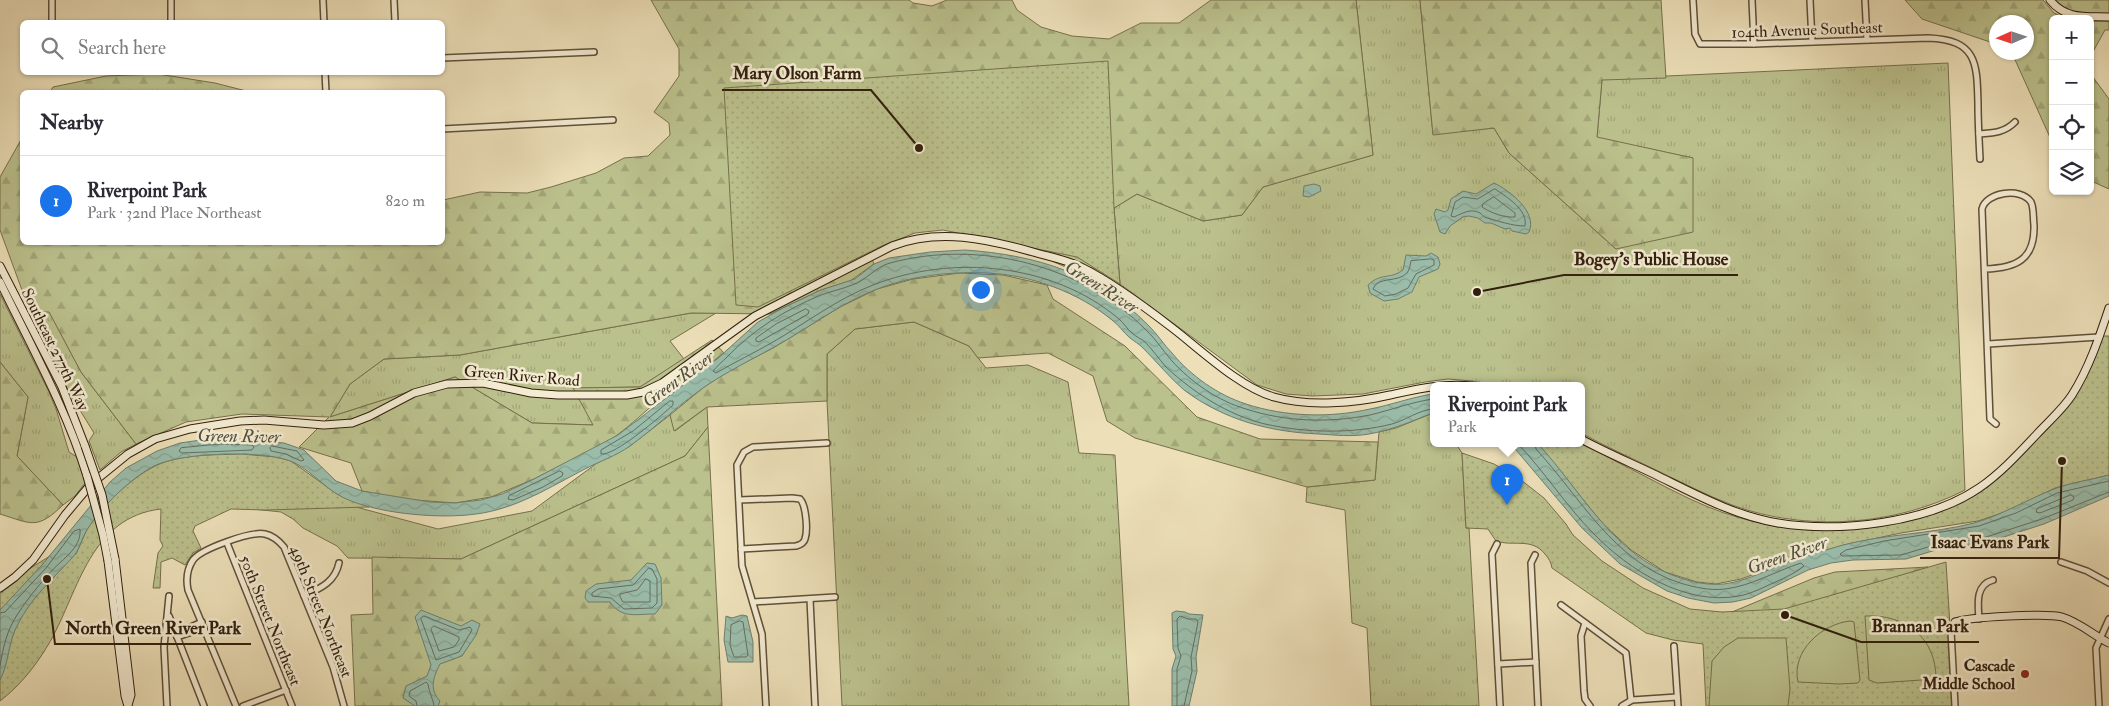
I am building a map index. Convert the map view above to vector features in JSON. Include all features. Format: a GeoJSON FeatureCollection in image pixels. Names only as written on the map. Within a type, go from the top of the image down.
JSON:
{"type":"FeatureCollection","features":[{"type":"Feature","properties":{"kind":"street"},"geometry":{"type":"LineString","coordinates":[[52,0],[52,20]]}},
{"type":"Feature","properties":{"kind":"street"},"geometry":{"type":"LineString","coordinates":[[171,0],[171,20]]}},
{"type":"Feature","properties":{"kind":"street"},"geometry":{"type":"LineString","coordinates":[[323,0],[324,20]]}},
{"type":"Feature","properties":{"kind":"street"},"geometry":{"type":"LineString","coordinates":[[394,0],[395,20]]}},
{"type":"Feature","properties":{"kind":"street","name":"104th Avenue Southeast"},"geometry":{"type":"LineString","coordinates":[[1693,0],[1695,34],[1700,44],[1754,44],[1914,38],[1950,39],[1963,47],[1972,58],[1977,72],[1980,158]]}},
{"type":"Feature","properties":{"kind":"street"},"geometry":{"type":"LineString","coordinates":[[1752,0],[1754,44]]}},
{"type":"Feature","properties":{"kind":"street"},"geometry":{"type":"LineString","coordinates":[[1810,0],[1812,42]]}},
{"type":"Feature","properties":{"kind":"street"},"geometry":{"type":"LineString","coordinates":[[1865,0],[1867,40]]}},
{"type":"Feature","properties":{"kind":"street"},"geometry":{"type":"LineString","coordinates":[[2050,0],[2067,14],[2109,17]]}},
{"type":"Feature","properties":{"kind":"street"},"geometry":{"type":"LineString","coordinates":[[445,58],[594,52]]}},
{"type":"Feature","properties":{"kind":"street"},"geometry":{"type":"LineString","coordinates":[[325,75],[326,90]]}},
{"type":"Feature","properties":{"kind":"street"},"geometry":{"type":"LineString","coordinates":[[445,128],[612,120]]}},
{"type":"Feature","properties":{"kind":"street"},"geometry":{"type":"LineString","coordinates":[[1979,134],[2000,132],[2007,129],[2014,122]]}},
{"type":"Feature","properties":{"kind":"street"},"geometry":{"type":"LineString","coordinates":[[1985,269],[2012,267],[2024,258],[2034,238],[2032,205],[2029,200],[2022,196],[2014,194],[1988,198],[1982,213],[1990,419],[1996,424]]}},
{"type":"Feature","properties":{"kind":"street","name":"Green River Road"},"geometry":{"type":"LineString","coordinates":[[0,588],[29,564],[68,510],[92,484],[111,467],[142,446],[179,432],[248,421],[324,425],[352,423],[420,390],[454,383],[483,383],[531,393],[558,395],[627,395],[643,392],[662,383],[754,316],[892,246],[916,238],[967,237],[1008,245],[1082,267],[1170,326],[1247,385],[1274,397],[1299,401],[1345,401],[1377,398],[1430,387]]}},
{"type":"Feature","properties":{"kind":"street","name":"Southeast 277th Way"},"geometry":{"type":"LineString","coordinates":[[0,266],[62,387],[82,447]]}},
{"type":"Feature","properties":{"kind":"street","name":"Southeast 277th Way"},"geometry":{"type":"LineString","coordinates":[[0,282],[82,447]]}},
{"type":"Feature","properties":{"kind":"street"},"geometry":{"type":"LineString","coordinates":[[1585,441],[1708,501],[1753,517],[1777,523],[1808,527],[1832,527],[1879,523],[1900,519],[1965,496],[1993,478],[2015,458],[2072,396],[2100,337],[2109,308]]}},
{"type":"Feature","properties":{"kind":"street"},"geometry":{"type":"LineString","coordinates":[[1988,344],[2100,337]]}},
{"type":"Feature","properties":{"kind":"street"},"geometry":{"type":"LineString","coordinates":[[766,706],[762,634],[744,577],[737,465],[740,456],[753,447],[827,443]]}},
{"type":"Feature","properties":{"kind":"street"},"geometry":{"type":"LineString","coordinates":[[82,447],[102,495],[131,695],[128,706]]}},
{"type":"Feature","properties":{"kind":"street"},"geometry":{"type":"LineString","coordinates":[[739,500],[792,498],[800,499],[804,506],[805,540],[796,546],[742,549]]}},
{"type":"Feature","properties":{"kind":"street","name":"49th Street Northeast"},"geometry":{"type":"LineString","coordinates":[[227,543],[250,534],[265,534],[280,541],[333,667],[344,706]]}},
{"type":"Feature","properties":{"kind":"street"},"geometry":{"type":"LineString","coordinates":[[227,543],[196,557],[189,568],[187,580],[188,590],[236,706]]}},
{"type":"Feature","properties":{"kind":"street","name":"50th Street Northeast"},"geometry":{"type":"LineString","coordinates":[[227,543],[292,706]]}},
{"type":"Feature","properties":{"kind":"street"},"geometry":{"type":"LineString","coordinates":[[1497,544],[1492,554],[1500,706]]}},
{"type":"Feature","properties":{"kind":"street"},"geometry":{"type":"LineString","coordinates":[[1535,555],[1531,563],[1538,706]]}},
{"type":"Feature","properties":{"kind":"street"},"geometry":{"type":"LineString","coordinates":[[304,596],[330,581],[335,576],[339,562]]}},
{"type":"Feature","properties":{"kind":"street"},"geometry":{"type":"LineString","coordinates":[[2061,562],[2087,571],[2109,583]]}},
{"type":"Feature","properties":{"kind":"street"},"geometry":{"type":"LineString","coordinates":[[1979,618],[1980,593],[1986,584],[1993,580]]}},
{"type":"Feature","properties":{"kind":"street"},"geometry":{"type":"LineString","coordinates":[[167,706],[165,642],[169,596]]}},
{"type":"Feature","properties":{"kind":"street"},"geometry":{"type":"LineString","coordinates":[[753,602],[835,597]]}},
{"type":"Feature","properties":{"kind":"street"},"geometry":{"type":"LineString","coordinates":[[810,599],[815,706]]}},
{"type":"Feature","properties":{"kind":"street"},"geometry":{"type":"LineString","coordinates":[[1561,605],[1627,655],[1631,700]]}},
{"type":"Feature","properties":{"kind":"street"},"geometry":{"type":"LineString","coordinates":[[168,615],[204,706]]}},
{"type":"Feature","properties":{"kind":"street"},"geometry":{"type":"LineString","coordinates":[[1955,706],[1951,631],[1955,622],[1979,618],[2057,616],[2074,622],[2109,643]]}},
{"type":"Feature","properties":{"kind":"street"},"geometry":{"type":"LineString","coordinates":[[2099,706],[2096,648],[2109,618]]}},
{"type":"Feature","properties":{"kind":"street"},"geometry":{"type":"LineString","coordinates":[[1582,706],[1589,705],[1584,691],[1581,636],[1585,623]]}},
{"type":"Feature","properties":{"kind":"street"},"geometry":{"type":"LineString","coordinates":[[165,642],[177,637],[182,630],[203,625]]}},
{"type":"Feature","properties":{"kind":"street"},"geometry":{"type":"LineString","coordinates":[[1674,646],[1678,706]]}},
{"type":"Feature","properties":{"kind":"street"},"geometry":{"type":"LineString","coordinates":[[1498,664],[1536,662]]}},
{"type":"Feature","properties":{"kind":"street"},"geometry":{"type":"LineString","coordinates":[[243,706],[286,690]]}},
{"type":"Feature","properties":{"kind":"street"},"geometry":{"type":"LineString","coordinates":[[1622,706],[1631,700],[1677,697]]}},
{"type":"Feature","properties":{"kind":"green space"},"geometry":{"type":"Polygon","coordinates":[[[651,0],[909,0],[913,3],[932,6],[947,0],[1012,0],[1017,10],[1041,27],[1072,36],[1109,39],[1141,23],[1179,23],[1211,0],[1356,0],[1373,155],[1263,187],[1242,215],[1203,221],[1137,194],[1114,208],[1120,291],[1029,251],[970,203],[864,239],[874,264],[850,281],[821,290],[770,314],[691,313],[460,355],[384,359],[350,384],[330,417],[455,377],[532,423],[593,425],[573,388],[640,387],[712,340],[724,353],[667,393],[607,442],[534,479],[491,497],[455,503],[401,499],[362,491],[351,463],[299,447],[329,417],[242,414],[186,422],[136,444],[81,372],[49,312],[30,312],[0,230],[0,177],[20,142],[20,245],[445,245],[445,200],[480,192],[527,193],[596,173],[624,158],[648,156],[670,135],[669,123],[654,112],[679,76],[679,49],[651,0]]]}},
{"type":"Feature","properties":{"kind":"green space"},"geometry":{"type":"Polygon","coordinates":[[[1356,0],[1420,0],[1433,134],[1494,128],[1509,153],[1616,249],[1693,158],[1597,138],[1602,79],[1948,63],[1965,490],[1938,502],[1880,518],[1820,522],[1760,514],[1713,497],[1585,435],[1585,382],[1477,382],[1448,379],[1363,394],[1312,396],[1286,394],[1257,385],[1120,284],[1114,208],[1137,194],[1203,221],[1242,215],[1263,187],[1373,155],[1356,0]]]}},
{"type":"Feature","properties":{"kind":"green space"},"geometry":{"type":"Polygon","coordinates":[[[1420,0],[1661,0],[1666,78],[1602,80],[1597,137],[1693,158],[1693,232],[1616,249],[1509,153],[1494,128],[1433,135],[1420,0]]]}},
{"type":"Feature","properties":{"kind":"green space"},"geometry":{"type":"Polygon","coordinates":[[[1905,0],[2043,0],[2058,15],[2049,15],[2049,135],[2015,60],[2034,60],[2034,15],[1989,15],[1989,42],[1922,19],[1905,0]]]}},
{"type":"Feature","properties":{"kind":"green space"},"geometry":{"type":"Polygon","coordinates":[[[2053,0],[2109,0],[2109,14],[2079,14],[2067,10],[2053,0]]]}},
{"type":"Feature","properties":{"kind":"green space"},"geometry":{"type":"Polygon","coordinates":[[[2094,21],[2109,21],[2109,30],[2105,30],[2094,50],[2094,21]]]}},
{"type":"Feature","properties":{"kind":"green space"},"geometry":{"type":"Polygon","coordinates":[[[1108,61],[1114,208],[1120,284],[1077,257],[943,230],[915,233],[884,245],[758,307],[736,305],[724,88],[1108,61]]]}},
{"type":"Feature","properties":{"kind":"green space"},"geometry":{"type":"Polygon","coordinates":[[[164,75],[215,83],[242,90],[51,90],[53,87],[106,76],[164,75]]]}},
{"type":"Feature","properties":{"kind":"green space"},"geometry":{"type":"Polygon","coordinates":[[[2094,78],[2109,99],[2109,189],[2094,182],[2094,78]]]}},
{"type":"Feature","properties":{"kind":"green space"},"geometry":{"type":"Polygon","coordinates":[[[960,273],[1003,275],[1047,285],[1053,299],[1125,346],[1197,417],[1260,439],[1378,442],[1375,480],[1307,487],[1135,438],[1107,421],[1093,376],[1048,353],[978,358],[969,346],[914,322],[855,329],[827,354],[827,401],[707,407],[674,431],[670,415],[704,387],[840,307],[877,289],[913,279],[960,273]]]}},
{"type":"Feature","properties":{"kind":"green space"},"geometry":{"type":"Polygon","coordinates":[[[0,294],[49,392],[69,452],[77,457],[85,483],[75,496],[63,505],[17,456],[28,397],[0,362],[0,294]]]}},
{"type":"Feature","properties":{"kind":"green space"},"geometry":{"type":"Polygon","coordinates":[[[49,311],[81,372],[136,444],[121,452],[100,470],[89,441],[94,433],[70,394],[30,312],[49,311]]]}},
{"type":"Feature","properties":{"kind":"green space"},"geometry":{"type":"Polygon","coordinates":[[[691,313],[716,313],[670,341],[684,359],[640,387],[574,388],[594,425],[532,423],[455,377],[330,417],[350,384],[384,359],[460,355],[691,313]]]}},
{"type":"Feature","properties":{"kind":"green space"},"geometry":{"type":"Polygon","coordinates":[[[914,322],[969,346],[986,368],[1028,365],[1068,382],[1079,453],[1115,455],[1129,706],[842,706],[827,401],[827,354],[855,329],[914,322]]]}},
{"type":"Feature","properties":{"kind":"green space"},"geometry":{"type":"Polygon","coordinates":[[[2102,336],[2109,336],[2109,475],[2055,488],[2014,509],[1978,521],[1901,533],[1844,545],[1741,579],[1716,584],[1697,582],[1665,572],[1631,550],[1603,524],[1540,447],[1585,447],[1585,445],[1706,506],[1737,517],[1762,523],[1812,530],[1862,528],[1887,524],[1937,511],[1977,494],[1990,486],[2037,440],[2068,405],[2085,380],[2102,336]]]}},
{"type":"Feature","properties":{"kind":"green space"},"geometry":{"type":"Polygon","coordinates":[[[0,362],[28,397],[17,456],[63,505],[47,518],[34,523],[0,514],[0,362]]]}},
{"type":"Feature","properties":{"kind":"green space"},"geometry":{"type":"Polygon","coordinates":[[[707,407],[708,427],[685,456],[461,559],[348,558],[337,546],[303,528],[281,512],[253,509],[356,507],[438,529],[532,511],[597,463],[630,446],[670,415],[675,431],[707,407]]]}},
{"type":"Feature","properties":{"kind":"green space"},"geometry":{"type":"Polygon","coordinates":[[[1430,414],[1430,447],[1458,447],[1462,453],[1466,528],[1469,528],[1479,706],[1371,706],[1367,628],[1352,623],[1345,510],[1306,502],[1307,487],[1375,480],[1379,432],[1396,428],[1430,414]]]}},
{"type":"Feature","properties":{"kind":"green space"},"geometry":{"type":"Polygon","coordinates":[[[708,427],[722,706],[355,706],[351,615],[373,614],[372,557],[461,559],[685,456],[708,427]]]}},
{"type":"Feature","properties":{"kind":"green space"},"geometry":{"type":"Polygon","coordinates":[[[1462,453],[1494,464],[1521,480],[1544,498],[1573,535],[1602,561],[1643,588],[1690,609],[1722,612],[1784,609],[1946,562],[1955,706],[1706,706],[1703,644],[1673,640],[1646,633],[1552,568],[1549,559],[1540,549],[1528,544],[1496,541],[1488,529],[1466,528],[1462,453]]]}},
{"type":"Feature","properties":{"kind":"green space"},"geometry":{"type":"Polygon","coordinates":[[[241,454],[276,457],[291,461],[337,494],[369,507],[231,509],[195,526],[193,531],[201,548],[193,553],[185,565],[172,558],[161,562],[160,588],[153,588],[158,553],[163,546],[160,540],[161,509],[137,515],[118,526],[90,558],[46,649],[22,681],[0,701],[0,587],[50,556],[60,544],[76,554],[87,529],[102,509],[145,471],[168,461],[186,457],[241,454]]]}},
{"type":"Feature","properties":{"kind":"green space"},"geometry":{"type":"Polygon","coordinates":[[[1928,567],[1785,614],[1732,612],[1814,578],[1835,572],[1928,567]]]}},
{"type":"Feature","properties":{"kind":"green space"},"geometry":{"type":"Polygon","coordinates":[[[1865,616],[1880,616],[1893,619],[1915,631],[1931,651],[1935,664],[1936,679],[1877,683],[1869,680],[1865,616]]]}},
{"type":"Feature","properties":{"kind":"green space"},"geometry":{"type":"Polygon","coordinates":[[[1850,621],[1854,622],[1860,680],[1858,683],[1798,682],[1799,660],[1811,641],[1829,627],[1850,621]]]}},
{"type":"Feature","properties":{"kind":"green space"},"geometry":{"type":"Polygon","coordinates":[[[1738,638],[1786,638],[1790,689],[1788,706],[1709,706],[1712,661],[1724,647],[1738,638]]]}},
{"type":"Feature","properties":{"kind":"water"},"geometry":{"type":"Polygon","coordinates":[[[1494,183],[1514,196],[1526,210],[1531,224],[1529,232],[1526,234],[1512,231],[1510,228],[1505,229],[1469,216],[1463,217],[1450,226],[1445,234],[1440,232],[1434,214],[1436,209],[1445,212],[1448,210],[1451,199],[1463,191],[1476,194],[1494,183]]]}},
{"type":"Feature","properties":{"kind":"water"},"geometry":{"type":"Polygon","coordinates":[[[1314,184],[1320,186],[1321,191],[1309,197],[1303,196],[1304,186],[1314,184]]]}},
{"type":"Feature","properties":{"kind":"water"},"geometry":{"type":"Polygon","coordinates":[[[965,250],[1017,257],[1065,270],[1088,281],[1110,293],[1130,309],[1153,330],[1166,347],[1196,377],[1215,390],[1246,404],[1277,412],[1324,415],[1355,412],[1430,395],[1430,414],[1394,428],[1363,435],[1344,436],[1301,433],[1265,427],[1231,417],[1184,390],[1143,348],[1114,322],[1099,310],[1069,293],[1037,281],[1004,274],[955,273],[924,276],[893,284],[863,295],[712,382],[625,450],[519,502],[491,511],[476,514],[430,516],[380,509],[351,501],[335,493],[295,463],[266,456],[246,454],[204,455],[167,461],[154,466],[126,486],[108,503],[87,530],[74,556],[29,606],[15,631],[0,680],[0,610],[42,565],[110,482],[126,468],[157,451],[180,443],[201,440],[239,439],[284,443],[304,450],[336,481],[362,491],[430,502],[455,503],[481,500],[502,494],[534,479],[618,435],[717,359],[758,322],[783,308],[821,290],[855,279],[874,264],[889,258],[930,252],[965,250]]]}},
{"type":"Feature","properties":{"kind":"water"},"geometry":{"type":"Polygon","coordinates":[[[1431,253],[1438,257],[1440,264],[1438,269],[1419,277],[1412,292],[1398,299],[1384,301],[1370,293],[1368,285],[1373,281],[1394,275],[1403,270],[1406,255],[1426,256],[1431,253]]]}},
{"type":"Feature","properties":{"kind":"water"},"geometry":{"type":"Polygon","coordinates":[[[1514,447],[1541,447],[1611,532],[1645,561],[1679,578],[1709,584],[1724,584],[1742,580],[1796,559],[1859,541],[1941,530],[1974,523],[2054,489],[2109,475],[2109,496],[2044,524],[1985,543],[1939,549],[1906,559],[1853,560],[1831,563],[1808,570],[1751,598],[1733,602],[1714,603],[1688,598],[1667,591],[1620,564],[1582,528],[1514,447]]]}},
{"type":"Feature","properties":{"kind":"water"},"geometry":{"type":"Polygon","coordinates":[[[647,563],[655,564],[661,578],[662,605],[655,614],[635,615],[624,613],[619,611],[610,602],[588,602],[585,598],[586,591],[596,584],[631,580],[647,563]]]}},
{"type":"Feature","properties":{"kind":"water"},"geometry":{"type":"Polygon","coordinates":[[[421,610],[461,626],[472,620],[480,624],[476,635],[462,656],[440,664],[433,683],[434,692],[440,701],[438,706],[415,706],[403,698],[406,686],[427,676],[431,665],[415,617],[421,610]]]}},
{"type":"Feature","properties":{"kind":"water"},"geometry":{"type":"Polygon","coordinates":[[[1176,611],[1203,615],[1196,657],[1197,671],[1189,706],[1172,706],[1172,669],[1176,656],[1173,649],[1172,613],[1176,611]]]}},
{"type":"Feature","properties":{"kind":"water"},"geometry":{"type":"Polygon","coordinates":[[[742,615],[747,616],[753,642],[753,662],[728,662],[724,640],[726,616],[732,618],[742,615]]]}},
{"type":"Feature","properties":{"kind":"place","name":"Mary Olson Farm"},"geometry":{"type":"Point","coordinates":[919,148]}},
{"type":"Feature","properties":{"kind":"place","name":"Bogey's Public House"},"geometry":{"type":"Point","coordinates":[1477,292]}},
{"type":"Feature","properties":{"kind":"place","name":"Isaac Evans Park"},"geometry":{"type":"Point","coordinates":[2062,461]}},
{"type":"Feature","properties":{"kind":"place","name":"Riverpoint Park"},"geometry":{"type":"Point","coordinates":[1507,505]}},
{"type":"Feature","properties":{"kind":"place","name":"North Green River Park"},"geometry":{"type":"Point","coordinates":[47,579]}},
{"type":"Feature","properties":{"kind":"place","name":"Brannan Park"},"geometry":{"type":"Point","coordinates":[1785,615]}},
{"type":"Feature","properties":{"kind":"place","name":"Cascade Middle School"},"geometry":{"type":"Point","coordinates":[2025,674]}},
{"type":"Feature","properties":{"kind":"water label","name":"Green River"},"geometry":{"type":"Point","coordinates":[1102,287]}},
{"type":"Feature","properties":{"kind":"water label","name":"Green River"},"geometry":{"type":"Point","coordinates":[678,379]}},
{"type":"Feature","properties":{"kind":"water label","name":"Green River"},"geometry":{"type":"Point","coordinates":[239,436]}},
{"type":"Feature","properties":{"kind":"water label","name":"Green River"},"geometry":{"type":"Point","coordinates":[1787,555]}}]}
